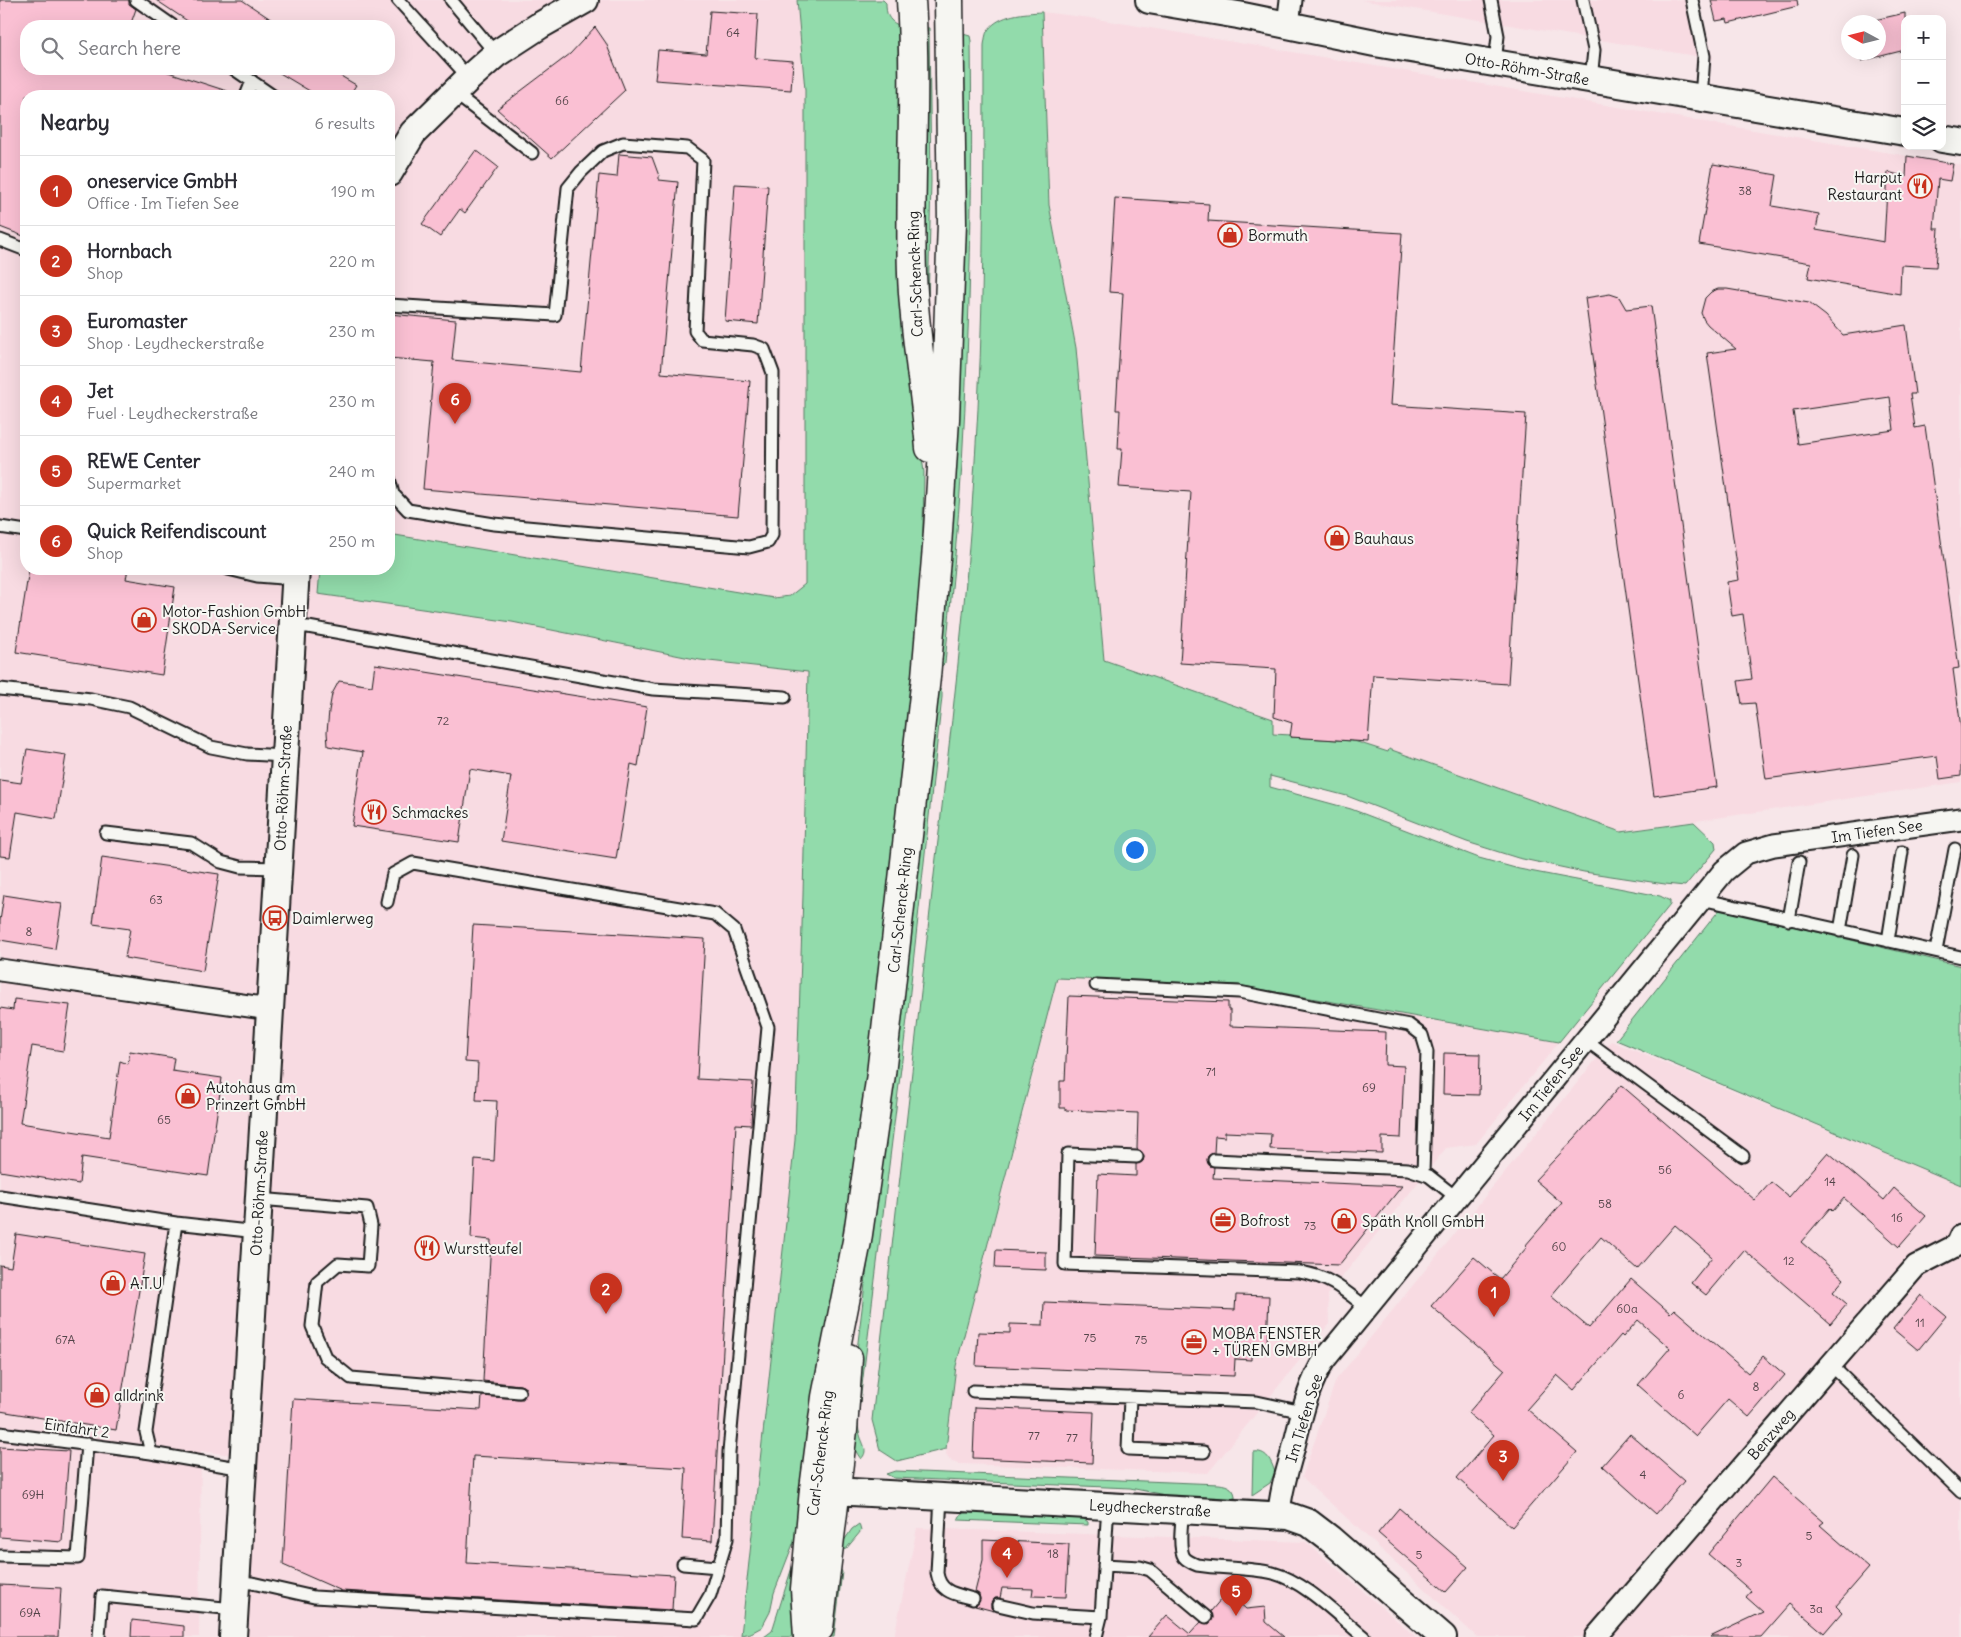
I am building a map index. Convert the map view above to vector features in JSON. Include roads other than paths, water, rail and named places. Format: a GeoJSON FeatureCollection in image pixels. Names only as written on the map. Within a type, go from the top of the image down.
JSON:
{"type":"FeatureCollection","features":[{"type":"Feature","properties":{"kind":"main road","name":"Carl-Schenck-Ring"},"geometry":{"type":"LineString","coordinates":[[911,0],[914,66],[912,272],[914,316],[928,427],[937,547]]}},
{"type":"Feature","properties":{"kind":"main road","name":"Carl-Schenck-Ring"},"geometry":{"type":"LineString","coordinates":[[808,1637],[805,1589],[846,1399],[852,1271],[881,1074],[926,677],[945,419],[952,223],[949,0]]}},
{"type":"Feature","properties":{"kind":"main road","name":"Carl-Schenck-Ring"},"geometry":{"type":"LineString","coordinates":[[816,1637],[822,1609],[825,1490]]}},
{"type":"Feature","properties":{"kind":"street"},"geometry":{"type":"LineString","coordinates":[[395,163],[414,133],[461,85],[496,54],[539,26],[585,0]]}},
{"type":"Feature","properties":{"kind":"street","name":"Otto-Röhm-Straße"},"geometry":{"type":"LineString","coordinates":[[1149,0],[1289,13],[1344,37],[1901,131]]}},
{"type":"Feature","properties":{"kind":"street"},"geometry":{"type":"LineString","coordinates":[[1946,140],[1961,142]]}},
{"type":"Feature","properties":{"kind":"street","name":"Otto-Röhm-Straße"},"geometry":{"type":"LineString","coordinates":[[233,1637],[296,575]]}},
{"type":"Feature","properties":{"kind":"street","name":"Im Tiefen See"},"geometry":{"type":"LineString","coordinates":[[1279,1515],[1281,1494],[1303,1412],[1313,1380],[1320,1366],[1731,863],[1754,850],[1774,845],[1961,819]]}},
{"type":"Feature","properties":{"kind":"street"},"geometry":{"type":"LineString","coordinates":[[0,970],[270,1009]]}},
{"type":"Feature","properties":{"kind":"street","name":"Benzweg"},"geometry":{"type":"LineString","coordinates":[[1596,1637],[1916,1266],[1959,1241]]}},
{"type":"Feature","properties":{"kind":"street","name":"Leydheckerstraße"},"geometry":{"type":"LineString","coordinates":[[825,1490],[1279,1515],[1303,1521],[1330,1539],[1443,1637]]}},
{"type":"Feature","properties":{"kind":"lane"},"geometry":{"type":"LineString","coordinates":[[136,0],[164,20]]}},
{"type":"Feature","properties":{"kind":"lane"},"geometry":{"type":"LineString","coordinates":[[398,0],[461,85],[532,153]]}},
{"type":"Feature","properties":{"kind":"lane"},"geometry":{"type":"LineString","coordinates":[[451,0],[496,54]]}},
{"type":"Feature","properties":{"kind":"lane"},"geometry":{"type":"LineString","coordinates":[[1491,0],[1498,36],[1495,63]]}},
{"type":"Feature","properties":{"kind":"lane"},"geometry":{"type":"LineString","coordinates":[[1583,0],[1594,50],[1591,80]]}},
{"type":"Feature","properties":{"kind":"lane"},"geometry":{"type":"LineString","coordinates":[[1692,0],[1704,56],[1701,98]]}},
{"type":"Feature","properties":{"kind":"lane"},"geometry":{"type":"LineString","coordinates":[[242,75],[264,90]]}},
{"type":"Feature","properties":{"kind":"lane"},"geometry":{"type":"LineString","coordinates":[[249,90],[252,82]]}},
{"type":"Feature","properties":{"kind":"lane"},"geometry":{"type":"LineString","coordinates":[[395,305],[555,315],[568,188],[603,151],[623,143],[686,148],[703,160],[695,331],[702,340],[753,345],[764,349],[773,373],[772,535],[768,542],[749,547],[494,524],[408,510],[395,496]]}},
{"type":"Feature","properties":{"kind":"lane"},"geometry":{"type":"LineString","coordinates":[[0,240],[20,248]]}},
{"type":"Feature","properties":{"kind":"lane"},"geometry":{"type":"LineString","coordinates":[[0,527],[20,530]]}},
{"type":"Feature","properties":{"kind":"lane"},"geometry":{"type":"LineString","coordinates":[[253,575],[276,575]]}},
{"type":"Feature","properties":{"kind":"lane"},"geometry":{"type":"LineString","coordinates":[[292,627],[308,627],[654,688],[785,697]]}},
{"type":"Feature","properties":{"kind":"lane"},"geometry":{"type":"LineString","coordinates":[[0,689],[91,699],[129,707],[211,747],[247,754],[285,756]]}},
{"type":"Feature","properties":{"kind":"lane"},"geometry":{"type":"LineString","coordinates":[[106,833],[191,843],[221,862],[240,867],[278,868]]}},
{"type":"Feature","properties":{"kind":"lane"},"geometry":{"type":"LineString","coordinates":[[1936,951],[1955,849]]}},
{"type":"Feature","properties":{"kind":"lane"},"geometry":{"type":"LineString","coordinates":[[1888,941],[1902,852]]}},
{"type":"Feature","properties":{"kind":"lane"},"geometry":{"type":"LineString","coordinates":[[1840,931],[1853,855]]}},
{"type":"Feature","properties":{"kind":"lane"},"geometry":{"type":"LineString","coordinates":[[1789,920],[1799,862]]}},
{"type":"Feature","properties":{"kind":"lane"},"geometry":{"type":"LineString","coordinates":[[236,1582],[252,1583],[314,1596],[696,1619],[710,1595],[727,1539],[729,1452],[768,1027],[734,930],[715,914],[413,863],[393,874],[387,902]]}},
{"type":"Feature","properties":{"kind":"lane"},"geometry":{"type":"LineString","coordinates":[[1700,899],[1961,957]]}},
{"type":"Feature","properties":{"kind":"lane"},"geometry":{"type":"LineString","coordinates":[[1096,985],[1239,992],[1409,1025],[1422,1035],[1427,1052],[1423,1173]]}},
{"type":"Feature","properties":{"kind":"lane"},"geometry":{"type":"LineString","coordinates":[[1586,1040],[1743,1156]]}},
{"type":"Feature","properties":{"kind":"lane"},"geometry":{"type":"LineString","coordinates":[[1137,1157],[1068,1154],[1065,1264],[1300,1272],[1326,1278],[1367,1308]]}},
{"type":"Feature","properties":{"kind":"lane"},"geometry":{"type":"LineString","coordinates":[[1214,1160],[1399,1168],[1423,1173],[1457,1198]]}},
{"type":"Feature","properties":{"kind":"lane"},"geometry":{"type":"LineString","coordinates":[[0,1196],[257,1232]]}},
{"type":"Feature","properties":{"kind":"lane"},"geometry":{"type":"LineString","coordinates":[[258,1200],[367,1208],[371,1225],[368,1266],[338,1264],[317,1282],[312,1326],[325,1357],[351,1378],[519,1392]]}},
{"type":"Feature","properties":{"kind":"lane"},"geometry":{"type":"LineString","coordinates":[[150,1454],[146,1432],[176,1222]]}},
{"type":"Feature","properties":{"kind":"lane"},"geometry":{"type":"LineString","coordinates":[[1831,1365],[1961,1492]]}},
{"type":"Feature","properties":{"kind":"lane"},"geometry":{"type":"LineString","coordinates":[[973,1391],[1257,1402],[1303,1412]]}},
{"type":"Feature","properties":{"kind":"lane"},"geometry":{"type":"LineString","coordinates":[[1130,1397],[1128,1449],[1204,1452]]}},
{"type":"Feature","properties":{"kind":"lane","name":"Einfahrt 2"},"geometry":{"type":"LineString","coordinates":[[0,1433],[87,1444],[243,1469]]}},
{"type":"Feature","properties":{"kind":"lane"},"geometry":{"type":"LineString","coordinates":[[0,1556],[78,1558],[87,1444]]}},
{"type":"Feature","properties":{"kind":"lane"},"geometry":{"type":"LineString","coordinates":[[941,1496],[938,1581],[946,1590],[973,1599]]}},
{"type":"Feature","properties":{"kind":"lane"},"geometry":{"type":"LineString","coordinates":[[1096,1637],[1101,1617],[1108,1505]]}},
{"type":"Feature","properties":{"kind":"lane"},"geometry":{"type":"LineString","coordinates":[[1183,1509],[1181,1547],[1183,1556],[1187,1560],[1197,1565],[1262,1571],[1284,1577],[1308,1592],[1364,1637]]}},
{"type":"Feature","properties":{"kind":"lane"},"geometry":{"type":"LineString","coordinates":[[684,1564],[718,1567]]}},
{"type":"Feature","properties":{"kind":"lane"},"geometry":{"type":"LineString","coordinates":[[1104,1564],[1140,1567],[1150,1570],[1206,1617]]}},
{"type":"Feature","properties":{"kind":"lane"},"geometry":{"type":"LineString","coordinates":[[99,1637],[102,1596],[234,1609]]}},
{"type":"Feature","properties":{"kind":"lane"},"geometry":{"type":"LineString","coordinates":[[998,1606],[1032,1612],[1101,1617]]}},
{"type":"Feature","properties":{"kind":"place","name":"Harput Restaurant"},"geometry":{"type":"Point","coordinates":[1920,186]}},
{"type":"Feature","properties":{"kind":"place","name":"Bormuth"},"geometry":{"type":"Point","coordinates":[1230,235]}},
{"type":"Feature","properties":{"kind":"place","name":"Quick Reifendiscount"},"geometry":{"type":"Point","coordinates":[455,424]}},
{"type":"Feature","properties":{"kind":"place","name":"Bauhaus"},"geometry":{"type":"Point","coordinates":[1337,538]}},
{"type":"Feature","properties":{"kind":"place","name":"Motor-Fashion GmbH - SKODA-Service"},"geometry":{"type":"Point","coordinates":[144,620]}},
{"type":"Feature","properties":{"kind":"place","name":"Schmackes"},"geometry":{"type":"Point","coordinates":[374,812]}},
{"type":"Feature","properties":{"kind":"place","name":"Daimlerweg"},"geometry":{"type":"Point","coordinates":[275,918]}},
{"type":"Feature","properties":{"kind":"place","name":"Autohaus am Prinzert GmbH"},"geometry":{"type":"Point","coordinates":[188,1096]}},
{"type":"Feature","properties":{"kind":"place","name":"Bofrost"},"geometry":{"type":"Point","coordinates":[1223,1220]}},
{"type":"Feature","properties":{"kind":"place","name":"Späth Knoll GmbH"},"geometry":{"type":"Point","coordinates":[1344,1221]}},
{"type":"Feature","properties":{"kind":"place","name":"Wurstteufel"},"geometry":{"type":"Point","coordinates":[427,1248]}},
{"type":"Feature","properties":{"kind":"place","name":"A.T.U"},"geometry":{"type":"Point","coordinates":[113,1283]}},
{"type":"Feature","properties":{"kind":"place","name":"Hornbach"},"geometry":{"type":"Point","coordinates":[606,1314]}},
{"type":"Feature","properties":{"kind":"place","name":"oneservice GmbH"},"geometry":{"type":"Point","coordinates":[1494,1317]}},
{"type":"Feature","properties":{"kind":"place","name":"MOBA FENSTER + TÜREN GMBH"},"geometry":{"type":"Point","coordinates":[1194,1342]}},
{"type":"Feature","properties":{"kind":"place","name":"alldrink"},"geometry":{"type":"Point","coordinates":[97,1395]}},
{"type":"Feature","properties":{"kind":"place","name":"Euromaster"},"geometry":{"type":"Point","coordinates":[1503,1481]}},
{"type":"Feature","properties":{"kind":"place","name":"Jet"},"geometry":{"type":"Point","coordinates":[1007,1578]}},
{"type":"Feature","properties":{"kind":"place","name":"REWE Center"},"geometry":{"type":"Point","coordinates":[1236,1616]}}]}
